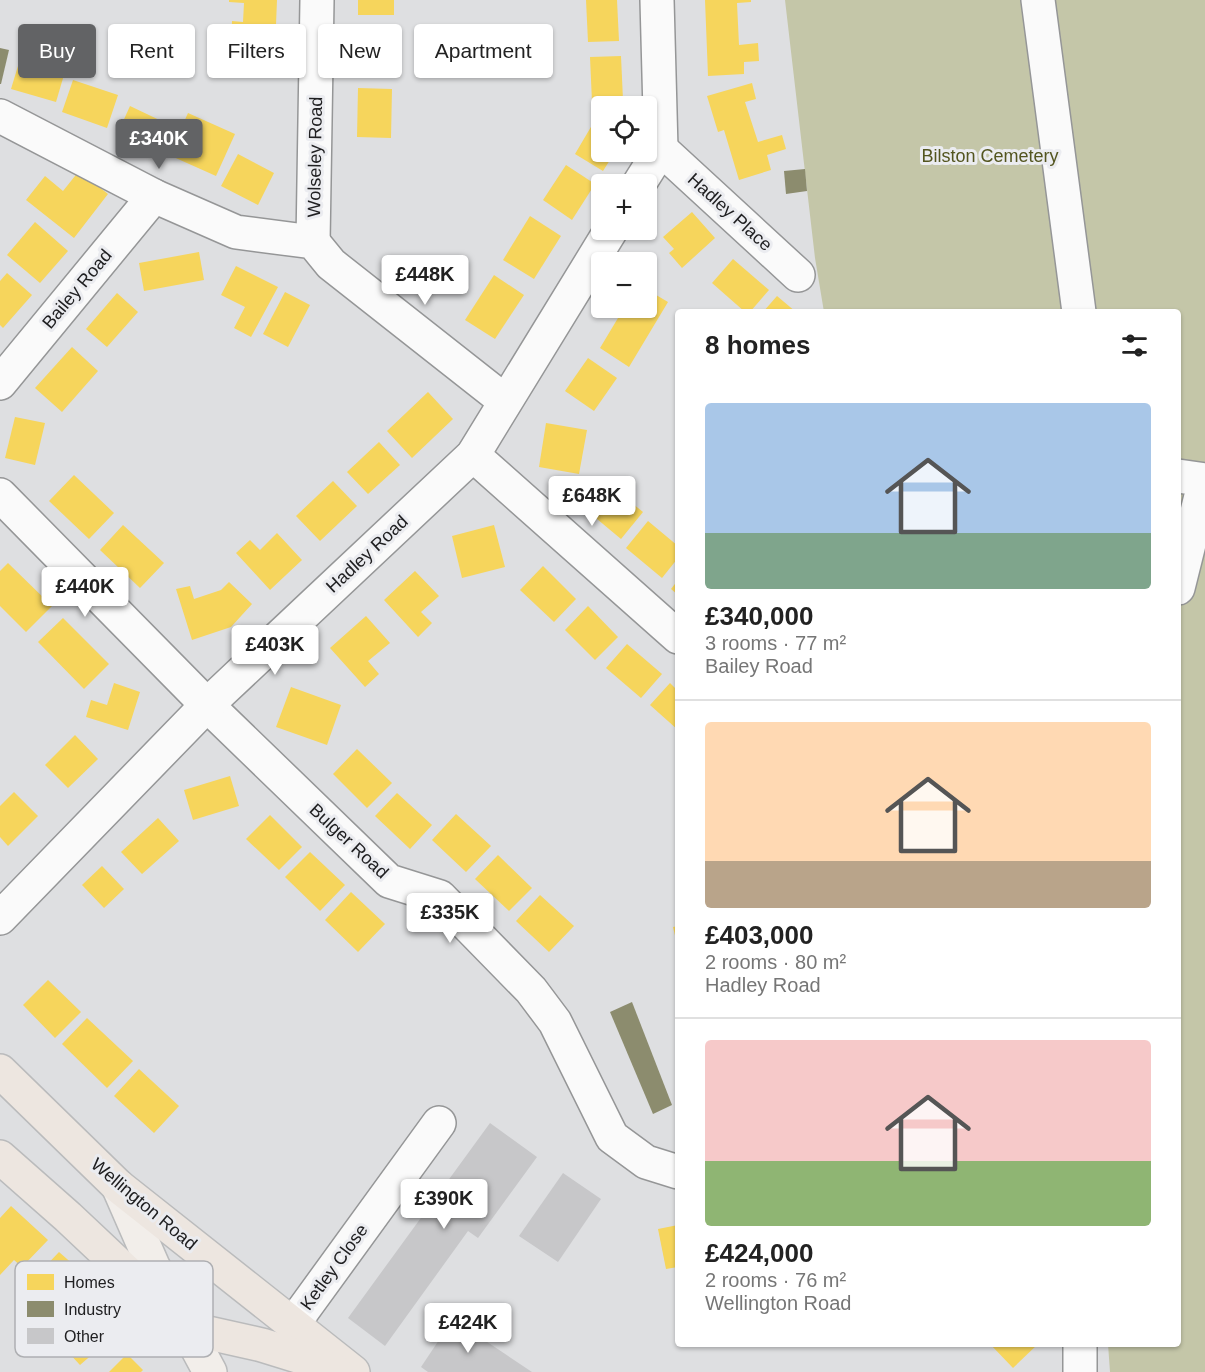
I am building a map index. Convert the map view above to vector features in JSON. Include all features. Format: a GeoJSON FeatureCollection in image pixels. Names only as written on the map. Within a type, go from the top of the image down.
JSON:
{"type":"FeatureCollection","features":[{"type":"Feature","properties":{"kind":"highway","name":"Wellington Road"},"geometry":{"type":"LineString","coordinates":[[0,1071],[118,1186],[353,1372]]}},
{"type":"Feature","properties":{"kind":"highway"},"geometry":{"type":"LineString","coordinates":[[0,1157],[115,1261]]}},
{"type":"Feature","properties":{"kind":"highway"},"geometry":{"type":"LineString","coordinates":[[213,1334],[262,1345],[304,1358],[336,1372]]}},
{"type":"Feature","properties":{"kind":"main road"},"geometry":{"type":"LineString","coordinates":[[118,1186],[151,1261]]}},
{"type":"Feature","properties":{"kind":"main road"},"geometry":{"type":"LineString","coordinates":[[202,1357],[210,1372]]}},
{"type":"Feature","properties":{"kind":"street","name":"Wolseley Road"},"geometry":{"type":"LineString","coordinates":[[313,243],[317,0]]}},
{"type":"Feature","properties":{"kind":"street"},"geometry":{"type":"LineString","coordinates":[[645,174],[661,149],[657,0]]}},
{"type":"Feature","properties":{"kind":"street"},"geometry":{"type":"LineString","coordinates":[[1038,0],[1079,309]]}},
{"type":"Feature","properties":{"kind":"street"},"geometry":{"type":"LineString","coordinates":[[0,116],[154,196],[236,231],[313,243],[331,264],[505,401]]}},
{"type":"Feature","properties":{"kind":"street","name":"Hadley Place"},"geometry":{"type":"LineString","coordinates":[[661,149],[798,275]]}},
{"type":"Feature","properties":{"kind":"street","name":"Bailey Road"},"geometry":{"type":"LineString","coordinates":[[0,383],[154,196]]}},
{"type":"Feature","properties":{"kind":"street","name":"Hadley Road"},"geometry":{"type":"LineString","coordinates":[[0,918],[207,705],[473,455],[605,240]]}},
{"type":"Feature","properties":{"kind":"street"},"geometry":{"type":"LineString","coordinates":[[473,455],[675,634]]}},
{"type":"Feature","properties":{"kind":"street"},"geometry":{"type":"LineString","coordinates":[[1181,476],[1205,480],[1181,576]]}},
{"type":"Feature","properties":{"kind":"street"},"geometry":{"type":"LineString","coordinates":[[0,495],[207,705]]}},
{"type":"Feature","properties":{"kind":"street","name":"Bulger Road"},"geometry":{"type":"LineString","coordinates":[[207,705],[388,880],[440,897],[531,990],[555,1022],[612,1137],[646,1162],[675,1171]]}},
{"type":"Feature","properties":{"kind":"street","name":"Ketley Close"},"geometry":{"type":"LineString","coordinates":[[293,1324],[440,1123]]}},
{"type":"Feature","properties":{"kind":"street"},"geometry":{"type":"LineString","coordinates":[[1080,1347],[1080,1372]]}},
{"type":"Feature","properties":{"kind":"green space","name":"Bilston Cemetery"},"geometry":{"type":"Polygon","coordinates":[[[785,0],[1205,0],[1205,1372],[1110,1372],[1108,1347],[1181,1347],[1181,309],[824,309],[815,258],[785,0]]]}},
{"type":"Feature","properties":{"kind":"building: Homes"},"geometry":{"type":"Polygon","coordinates":[[[229,0],[277,0],[276,24],[232,24],[232,21],[243,22],[244,3],[229,2],[229,0]]]}},
{"type":"Feature","properties":{"kind":"building: Homes"},"geometry":{"type":"Polygon","coordinates":[[[358,0],[394,0],[394,15],[358,15],[358,0]]]}},
{"type":"Feature","properties":{"kind":"building: Homes"},"geometry":{"type":"Polygon","coordinates":[[[586,0],[617,0],[619,41],[588,42],[586,0]]]}},
{"type":"Feature","properties":{"kind":"building: Homes"},"geometry":{"type":"Polygon","coordinates":[[[705,0],[751,0],[751,2],[737,3],[739,45],[758,43],[759,61],[744,62],[744,74],[708,76],[705,0]]]}},
{"type":"Feature","properties":{"kind":"building: Homes"},"geometry":{"type":"Polygon","coordinates":[[[621,56],[623,96],[592,96],[590,57],[621,56]]]}},
{"type":"Feature","properties":{"kind":"building: Homes"},"geometry":{"type":"Polygon","coordinates":[[[18,66],[18,78],[63,78],[56,102],[11,89],[18,66]]]}},
{"type":"Feature","properties":{"kind":"building: Homes"},"geometry":{"type":"Polygon","coordinates":[[[73,80],[118,95],[107,128],[62,112],[73,80]]]}},
{"type":"Feature","properties":{"kind":"building: Homes"},"geometry":{"type":"Polygon","coordinates":[[[752,83],[756,99],[745,102],[758,142],[782,135],[786,149],[767,155],[771,170],[739,180],[724,130],[718,132],[707,96],[752,83]]]}},
{"type":"Feature","properties":{"kind":"building: Homes"},"geometry":{"type":"Polygon","coordinates":[[[358,88],[392,89],[391,138],[357,137],[358,88]]]}},
{"type":"Feature","properties":{"kind":"building: Homes"},"geometry":{"type":"Polygon","coordinates":[[[130,106],[172,126],[159,156],[116,137],[130,106]]]}},
{"type":"Feature","properties":{"kind":"building: Homes"},"geometry":{"type":"Polygon","coordinates":[[[188,113],[235,134],[216,176],[169,155],[188,113]]]}},
{"type":"Feature","properties":{"kind":"building: Homes"},"geometry":{"type":"Polygon","coordinates":[[[591,127],[591,162],[609,162],[603,171],[575,154],[591,127]]]}},
{"type":"Feature","properties":{"kind":"building: Homes"},"geometry":{"type":"Polygon","coordinates":[[[238,154],[274,173],[258,205],[221,186],[238,154]]]}},
{"type":"Feature","properties":{"kind":"building: Homes"},"geometry":{"type":"Polygon","coordinates":[[[566,165],[591,181],[591,190],[572,220],[543,200],[566,165]]]}},
{"type":"Feature","properties":{"kind":"building: Homes"},"geometry":{"type":"Polygon","coordinates":[[[79,171],[108,194],[74,238],[26,200],[45,176],[63,191],[79,171]]]}},
{"type":"Feature","properties":{"kind":"building: Homes"},"geometry":{"type":"Polygon","coordinates":[[[692,212],[715,238],[682,268],[669,253],[674,249],[663,237],[692,212]]]}},
{"type":"Feature","properties":{"kind":"building: Homes"},"geometry":{"type":"Polygon","coordinates":[[[530,216],[561,236],[534,279],[503,260],[530,216]]]}},
{"type":"Feature","properties":{"kind":"building: Homes"},"geometry":{"type":"Polygon","coordinates":[[[35,222],[68,251],[40,283],[7,255],[35,222]]]}},
{"type":"Feature","properties":{"kind":"building: Homes"},"geometry":{"type":"Polygon","coordinates":[[[199,252],[204,280],[144,291],[139,263],[199,252]]]}},
{"type":"Feature","properties":{"kind":"building: Homes"},"geometry":{"type":"Polygon","coordinates":[[[733,259],[769,290],[753,309],[742,309],[712,283],[733,259]]]}},
{"type":"Feature","properties":{"kind":"building: Homes"},"geometry":{"type":"Polygon","coordinates":[[[236,266],[278,287],[251,337],[234,328],[245,307],[221,295],[236,266]]]}},
{"type":"Feature","properties":{"kind":"building: Homes"},"geometry":{"type":"Polygon","coordinates":[[[7,273],[32,295],[3,328],[0,325],[0,281],[7,273]]]}},
{"type":"Feature","properties":{"kind":"building: Homes"},"geometry":{"type":"Polygon","coordinates":[[[494,275],[524,295],[495,339],[465,320],[494,275]]]}},
{"type":"Feature","properties":{"kind":"building: Homes"},"geometry":{"type":"Polygon","coordinates":[[[285,292],[310,305],[288,347],[263,334],[285,292]]]}},
{"type":"Feature","properties":{"kind":"building: Homes"},"geometry":{"type":"Polygon","coordinates":[[[117,293],[138,312],[107,347],[86,329],[117,293]]]}},
{"type":"Feature","properties":{"kind":"building: Homes"},"geometry":{"type":"Polygon","coordinates":[[[657,296],[668,302],[629,367],[600,348],[618,318],[657,318],[657,296]]]}},
{"type":"Feature","properties":{"kind":"building: Homes"},"geometry":{"type":"Polygon","coordinates":[[[777,296],[792,309],[766,309],[777,296]]]}},
{"type":"Feature","properties":{"kind":"building: Homes"},"geometry":{"type":"Polygon","coordinates":[[[72,347],[98,371],[62,412],[35,388],[72,347]]]}},
{"type":"Feature","properties":{"kind":"building: Homes"},"geometry":{"type":"Polygon","coordinates":[[[588,358],[617,378],[594,411],[565,391],[588,358]]]}},
{"type":"Feature","properties":{"kind":"building: Homes"},"geometry":{"type":"Polygon","coordinates":[[[428,392],[453,419],[412,458],[387,431],[428,392]]]}},
{"type":"Feature","properties":{"kind":"building: Homes"},"geometry":{"type":"Polygon","coordinates":[[[15,417],[45,423],[35,465],[5,458],[15,417]]]}},
{"type":"Feature","properties":{"kind":"building: Homes"},"geometry":{"type":"Polygon","coordinates":[[[546,423],[587,430],[579,474],[539,467],[546,423]]]}},
{"type":"Feature","properties":{"kind":"building: Homes"},"geometry":{"type":"Polygon","coordinates":[[[379,442],[400,465],[368,494],[347,472],[379,442]]]}},
{"type":"Feature","properties":{"kind":"building: Homes"},"geometry":{"type":"Polygon","coordinates":[[[74,475],[114,513],[89,539],[49,501],[74,475]]]}},
{"type":"Feature","properties":{"kind":"building: Homes"},"geometry":{"type":"Polygon","coordinates":[[[333,481],[357,506],[320,541],[296,516],[333,481]]]}},
{"type":"Feature","properties":{"kind":"building: Homes"},"geometry":{"type":"Polygon","coordinates":[[[607,483],[643,512],[621,539],[585,509],[607,483]]]}},
{"type":"Feature","properties":{"kind":"building: Homes"},"geometry":{"type":"Polygon","coordinates":[[[648,521],[675,544],[675,562],[662,578],[626,548],[648,521]]]}},
{"type":"Feature","properties":{"kind":"building: Homes"},"geometry":{"type":"Polygon","coordinates":[[[123,525],[164,563],[140,588],[100,550],[123,525]]]}},
{"type":"Feature","properties":{"kind":"building: Homes"},"geometry":{"type":"Polygon","coordinates":[[[494,525],[505,567],[462,578],[452,536],[494,525]]]}},
{"type":"Feature","properties":{"kind":"building: Homes"},"geometry":{"type":"Polygon","coordinates":[[[277,533],[302,560],[270,590],[236,553],[250,540],[260,550],[277,533]]]}},
{"type":"Feature","properties":{"kind":"building: Homes"},"geometry":{"type":"Polygon","coordinates":[[[8,563],[52,606],[26,632],[0,606],[0,571],[8,563]]]}},
{"type":"Feature","properties":{"kind":"building: Homes"},"geometry":{"type":"Polygon","coordinates":[[[543,566],[576,599],[554,622],[520,590],[543,566]]]}},
{"type":"Feature","properties":{"kind":"building: Homes"},"geometry":{"type":"Polygon","coordinates":[[[415,571],[439,596],[421,612],[432,623],[418,637],[384,600],[415,571]]]}},
{"type":"Feature","properties":{"kind":"building: Homes"},"geometry":{"type":"Polygon","coordinates":[[[229,582],[252,604],[231,627],[192,640],[176,589],[190,586],[194,599],[221,590],[229,582]]]}},
{"type":"Feature","properties":{"kind":"building: Homes"},"geometry":{"type":"Polygon","coordinates":[[[588,606],[618,637],[595,660],[565,630],[588,606]]]}},
{"type":"Feature","properties":{"kind":"building: Homes"},"geometry":{"type":"Polygon","coordinates":[[[366,616],[390,643],[368,661],[379,674],[365,687],[330,648],[366,616]]]}},
{"type":"Feature","properties":{"kind":"building: Homes"},"geometry":{"type":"Polygon","coordinates":[[[63,618],[109,664],[84,689],[38,642],[63,618]]]}},
{"type":"Feature","properties":{"kind":"building: Homes"},"geometry":{"type":"Polygon","coordinates":[[[627,644],[662,674],[641,698],[606,668],[627,644]]]}},
{"type":"Feature","properties":{"kind":"building: Homes"},"geometry":{"type":"Polygon","coordinates":[[[114,683],[140,692],[128,730],[86,717],[91,700],[107,705],[114,683]]]}},
{"type":"Feature","properties":{"kind":"building: Homes"},"geometry":{"type":"Polygon","coordinates":[[[670,683],[675,688],[675,727],[650,705],[670,683]]]}},
{"type":"Feature","properties":{"kind":"building: Homes"},"geometry":{"type":"Polygon","coordinates":[[[291,687],[341,705],[327,745],[276,727],[291,687]]]}},
{"type":"Feature","properties":{"kind":"building: Homes"},"geometry":{"type":"Polygon","coordinates":[[[75,735],[98,759],[68,788],[45,765],[75,735]]]}},
{"type":"Feature","properties":{"kind":"building: Homes"},"geometry":{"type":"Polygon","coordinates":[[[357,749],[392,783],[367,808],[333,774],[357,749]]]}},
{"type":"Feature","properties":{"kind":"building: Homes"},"geometry":{"type":"Polygon","coordinates":[[[230,776],[239,806],[193,820],[184,790],[230,776]]]}},
{"type":"Feature","properties":{"kind":"building: Homes"},"geometry":{"type":"Polygon","coordinates":[[[14,792],[38,816],[8,846],[0,837],[0,806],[14,792]]]}},
{"type":"Feature","properties":{"kind":"building: Homes"},"geometry":{"type":"Polygon","coordinates":[[[397,793],[432,825],[410,849],[375,816],[397,793]]]}},
{"type":"Feature","properties":{"kind":"building: Homes"},"geometry":{"type":"Polygon","coordinates":[[[456,814],[491,846],[466,872],[432,840],[456,814]]]}},
{"type":"Feature","properties":{"kind":"building: Homes"},"geometry":{"type":"Polygon","coordinates":[[[270,815],[302,847],[279,870],[246,839],[270,815]]]}},
{"type":"Feature","properties":{"kind":"building: Homes"},"geometry":{"type":"Polygon","coordinates":[[[158,818],[179,841],[142,874],[121,852],[158,818]]]}},
{"type":"Feature","properties":{"kind":"building: Homes"},"geometry":{"type":"Polygon","coordinates":[[[310,852],[345,885],[320,911],[285,877],[310,852]]]}},
{"type":"Feature","properties":{"kind":"building: Homes"},"geometry":{"type":"Polygon","coordinates":[[[498,855],[532,888],[509,911],[475,879],[498,855]]]}},
{"type":"Feature","properties":{"kind":"building: Homes"},"geometry":{"type":"Polygon","coordinates":[[[102,866],[124,889],[104,908],[82,885],[102,866]]]}},
{"type":"Feature","properties":{"kind":"building: Homes"},"geometry":{"type":"Polygon","coordinates":[[[351,892],[385,924],[358,952],[325,920],[351,892]]]}},
{"type":"Feature","properties":{"kind":"building: Homes"},"geometry":{"type":"Polygon","coordinates":[[[540,895],[574,926],[549,952],[516,921],[540,895]]]}},
{"type":"Feature","properties":{"kind":"building: Homes"},"geometry":{"type":"Polygon","coordinates":[[[48,980],[81,1012],[55,1038],[23,1005],[48,980]]]}},
{"type":"Feature","properties":{"kind":"building: Homes"},"geometry":{"type":"Polygon","coordinates":[[[87,1018],[133,1061],[107,1088],[62,1044],[87,1018]]]}},
{"type":"Feature","properties":{"kind":"building: Homes"},"geometry":{"type":"Polygon","coordinates":[[[139,1069],[179,1106],[154,1133],[114,1096],[139,1069]]]}},
{"type":"Feature","properties":{"kind":"building: Homes"},"geometry":{"type":"Polygon","coordinates":[[[11,1206],[48,1240],[28,1261],[14,1260],[0,1275],[0,1218],[11,1206]]]}},
{"type":"Feature","properties":{"kind":"building: Homes"},"geometry":{"type":"Polygon","coordinates":[[[675,1226],[675,1268],[666,1269],[658,1229],[675,1226]]]}},
{"type":"Feature","properties":{"kind":"building: Homes"},"geometry":{"type":"Polygon","coordinates":[[[59,1252],[69,1261],[50,1261],[59,1252]]]}},
{"type":"Feature","properties":{"kind":"building: Homes"},"geometry":{"type":"Polygon","coordinates":[[[993,1347],[1035,1347],[1013,1368],[993,1347]]]}},
{"type":"Feature","properties":{"kind":"building: Homes"},"geometry":{"type":"Polygon","coordinates":[[[73,1357],[89,1357],[80,1365],[73,1357]]]}},
{"type":"Feature","properties":{"kind":"building: Homes"},"geometry":{"type":"Polygon","coordinates":[[[124,1357],[130,1357],[143,1370],[141,1372],[109,1372],[124,1357]]]}},
{"type":"Feature","properties":{"kind":"building: Industry"},"geometry":{"type":"Polygon","coordinates":[[[0,48],[9,50],[1,84],[0,84],[0,48]]]}},
{"type":"Feature","properties":{"kind":"building: Industry"},"geometry":{"type":"Polygon","coordinates":[[[805,169],[807,191],[786,194],[784,171],[805,169]]]}},
{"type":"Feature","properties":{"kind":"building: Industry"},"geometry":{"type":"Polygon","coordinates":[[[632,1002],[672,1105],[653,1114],[610,1012],[632,1002]]]}},
{"type":"Feature","properties":{"kind":"building: Other"},"geometry":{"type":"Polygon","coordinates":[[[490,1123],[537,1157],[478,1238],[468,1231],[385,1346],[348,1318],[490,1123]]]}},
{"type":"Feature","properties":{"kind":"building: Other"},"geometry":{"type":"Polygon","coordinates":[[[563,1173],[601,1199],[558,1262],[519,1236],[563,1173]]]}},
{"type":"Feature","properties":{"kind":"building: Other"},"geometry":{"type":"Polygon","coordinates":[[[453,1319],[532,1372],[428,1372],[421,1367],[453,1319]]]}}]}
